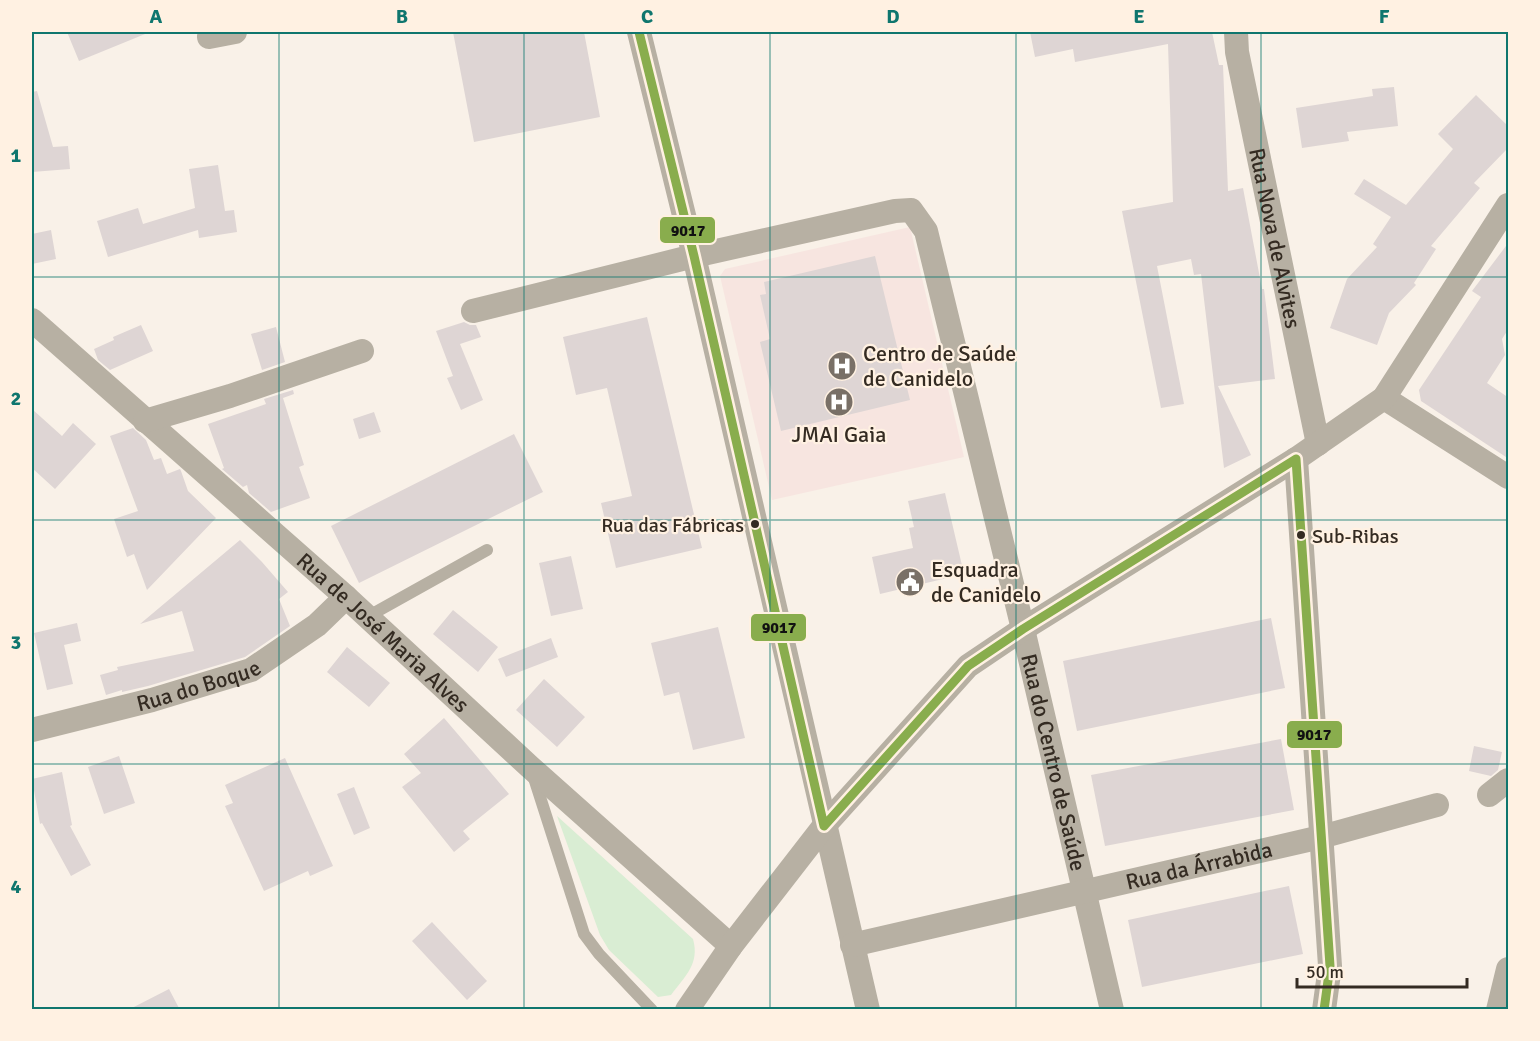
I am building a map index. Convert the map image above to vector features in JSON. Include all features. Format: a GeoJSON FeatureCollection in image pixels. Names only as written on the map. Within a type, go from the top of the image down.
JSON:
{"type":"FeatureCollection","features":[{"type":"Feature","properties":{"kind":"street"},"geometry":{"type":"LineString","coordinates":[[209,37],[235,32]]}},
{"type":"Feature","properties":{"kind":"street"},"geometry":{"type":"LineString","coordinates":[[639,32],[694,256],[868,1010]]}},
{"type":"Feature","properties":{"kind":"street","name":"Rua Nova de Alvites"},"geometry":{"type":"LineString","coordinates":[[1236,32],[1240,63],[1318,444]]}},
{"type":"Feature","properties":{"kind":"street"},"geometry":{"type":"LineString","coordinates":[[687,1010],[731,946],[824,826],[968,666],[1023,629],[1296,459],[1384,398],[1509,205]]}},
{"type":"Feature","properties":{"kind":"street","name":"Rua do Centro de Saúde"},"geometry":{"type":"LineString","coordinates":[[694,256],[895,211],[911,210],[926,231],[1023,629],[1112,1010]]}},
{"type":"Feature","properties":{"kind":"street"},"geometry":{"type":"LineString","coordinates":[[473,311],[694,256]]}},
{"type":"Feature","properties":{"kind":"street","name":"Rua de José Maria Alves"},"geometry":{"type":"LineString","coordinates":[[32,321],[346,597],[530,767],[731,946]]}},
{"type":"Feature","properties":{"kind":"street"},"geometry":{"type":"LineString","coordinates":[[146,421],[230,396],[362,351]]}},
{"type":"Feature","properties":{"kind":"street"},"geometry":{"type":"LineString","coordinates":[[1384,398],[1509,477]]}},
{"type":"Feature","properties":{"kind":"street"},"geometry":{"type":"LineString","coordinates":[[1296,459],[1330,966],[1324,1010]]}},
{"type":"Feature","properties":{"kind":"street","name":"Rua do Boque"},"geometry":{"type":"LineString","coordinates":[[32,730],[152,700],[251,670],[317,625],[346,597]]}},
{"type":"Feature","properties":{"kind":"street"},"geometry":{"type":"LineString","coordinates":[[1488,795],[1509,780]]}},
{"type":"Feature","properties":{"kind":"street","name":"Rua da Árrabida"},"geometry":{"type":"LineString","coordinates":[[852,945],[1321,837],[1437,805]]}},
{"type":"Feature","properties":{"kind":"street"},"geometry":{"type":"LineString","coordinates":[[1498,1010],[1509,969]]}},
{"type":"Feature","properties":{"kind":"lane"},"geometry":{"type":"LineString","coordinates":[[367,617],[488,550]]}},
{"type":"Feature","properties":{"kind":"lane"},"geometry":{"type":"LineString","coordinates":[[530,767],[584,933],[599,954],[652,1010]]}},
{"type":"Feature","properties":{"kind":"shaded area","name":"Centro de Saúde de Canidelo"},"geometry":{"type":"Polygon","coordinates":[[[910,227],[964,457],[772,500],[720,276],[725,269],[910,227]]]}},
{"type":"Feature","properties":{"kind":"green space"},"geometry":{"type":"Polygon","coordinates":[[[557,816],[693,939],[695,948],[693,963],[671,995],[658,997],[609,950],[600,935],[557,816]]]}},
{"type":"Feature","properties":{"kind":"building"},"geometry":{"type":"Polygon","coordinates":[[[67,32],[150,32],[79,61],[67,32]]]}},
{"type":"Feature","properties":{"kind":"building"},"geometry":{"type":"Polygon","coordinates":[[[453,32],[584,32],[600,117],[474,142],[453,32]]]}},
{"type":"Feature","properties":{"kind":"building"},"geometry":{"type":"Polygon","coordinates":[[[1030,32],[1212,32],[1219,65],[1223,65],[1228,191],[1243,188],[1262,289],[1264,289],[1275,379],[1218,386],[1251,455],[1224,468],[1201,274],[1194,275],[1191,259],[1157,266],[1184,404],[1161,408],[1122,211],[1173,202],[1168,44],[1075,62],[1073,49],[1035,57],[1030,32]]]}},
{"type":"Feature","properties":{"kind":"building"},"geometry":{"type":"Polygon","coordinates":[[[1394,87],[1398,126],[1347,132],[1349,141],[1302,148],[1296,108],[1373,96],[1372,89],[1394,87]]]}},
{"type":"Feature","properties":{"kind":"building"},"geometry":{"type":"Polygon","coordinates":[[[37,91],[53,147],[68,146],[70,169],[32,172],[32,92],[37,91]]]}},
{"type":"Feature","properties":{"kind":"building"},"geometry":{"type":"Polygon","coordinates":[[[1476,95],[1509,127],[1509,147],[1474,183],[1480,188],[1431,246],[1436,249],[1414,283],[1416,285],[1389,313],[1377,345],[1330,328],[1347,279],[1377,247],[1373,244],[1391,217],[1354,194],[1364,179],[1406,205],[1453,149],[1438,134],[1476,95]]]}},
{"type":"Feature","properties":{"kind":"building"},"geometry":{"type":"Polygon","coordinates":[[[218,165],[225,211],[234,210],[237,232],[199,238],[198,230],[108,257],[97,221],[138,208],[143,224],[195,208],[189,169],[218,165]]]}},
{"type":"Feature","properties":{"kind":"building"},"geometry":{"type":"Polygon","coordinates":[[[51,230],[56,259],[32,264],[32,234],[51,230]]]}},
{"type":"Feature","properties":{"kind":"building"},"geometry":{"type":"Polygon","coordinates":[[[1509,242],[1509,328],[1502,339],[1505,355],[1487,383],[1509,398],[1509,459],[1421,401],[1419,390],[1481,297],[1472,291],[1509,242]]]}},
{"type":"Feature","properties":{"kind":"building"},"geometry":{"type":"Polygon","coordinates":[[[875,256],[910,400],[781,431],[760,342],[770,339],[760,295],[766,294],[764,282],[875,256]]]}},
{"type":"Feature","properties":{"kind":"building"},"geometry":{"type":"Polygon","coordinates":[[[647,317],[702,548],[616,568],[601,503],[632,496],[607,388],[576,395],[563,337],[647,317]]]}},
{"type":"Feature","properties":{"kind":"building"},"geometry":{"type":"Polygon","coordinates":[[[464,322],[476,325],[481,337],[460,344],[483,400],[461,410],[447,378],[453,376],[436,331],[464,322]]]}},
{"type":"Feature","properties":{"kind":"building"},"geometry":{"type":"Polygon","coordinates":[[[141,325],[153,351],[110,370],[98,360],[94,349],[114,340],[113,337],[141,325]]]}},
{"type":"Feature","properties":{"kind":"building"},"geometry":{"type":"Polygon","coordinates":[[[276,327],[285,362],[262,370],[251,334],[276,327]]]}},
{"type":"Feature","properties":{"kind":"building"},"geometry":{"type":"Polygon","coordinates":[[[293,390],[294,394],[283,398],[304,465],[299,467],[310,498],[271,512],[249,493],[247,485],[243,487],[222,469],[224,468],[208,424],[266,404],[264,399],[293,390]]]}},
{"type":"Feature","properties":{"kind":"building"},"geometry":{"type":"Polygon","coordinates":[[[32,409],[62,436],[73,423],[96,444],[55,489],[32,468],[32,409]]]}},
{"type":"Feature","properties":{"kind":"building"},"geometry":{"type":"Polygon","coordinates":[[[374,412],[381,432],[359,439],[353,419],[374,412]]]}},
{"type":"Feature","properties":{"kind":"building"},"geometry":{"type":"Polygon","coordinates":[[[133,428],[146,440],[154,460],[161,458],[167,474],[180,469],[188,491],[216,518],[147,590],[134,554],[127,557],[114,519],[138,511],[110,436],[133,428]]]}},
{"type":"Feature","properties":{"kind":"building"},"geometry":{"type":"Polygon","coordinates":[[[514,434],[543,492],[359,583],[331,526],[514,434]]]}},
{"type":"Feature","properties":{"kind":"building"},"geometry":{"type":"Polygon","coordinates":[[[945,493],[964,574],[880,594],[872,557],[913,548],[909,528],[914,527],[908,501],[945,493]]]}},
{"type":"Feature","properties":{"kind":"building"},"geometry":{"type":"Polygon","coordinates":[[[240,540],[288,592],[279,599],[290,626],[245,657],[148,686],[106,695],[100,675],[118,670],[117,667],[194,651],[182,611],[140,624],[240,540]]]}},
{"type":"Feature","properties":{"kind":"building"},"geometry":{"type":"Polygon","coordinates":[[[571,556],[583,609],[551,616],[539,563],[571,556]]]}},
{"type":"Feature","properties":{"kind":"building"},"geometry":{"type":"Polygon","coordinates":[[[453,610],[498,647],[478,672],[433,634],[453,610]]]}},
{"type":"Feature","properties":{"kind":"building"},"geometry":{"type":"Polygon","coordinates":[[[1271,618],[1285,688],[1077,731],[1063,661],[1271,618]]]}},
{"type":"Feature","properties":{"kind":"building"},"geometry":{"type":"Polygon","coordinates":[[[77,623],[81,641],[64,645],[73,684],[47,690],[34,633],[77,623]]]}},
{"type":"Feature","properties":{"kind":"building"},"geometry":{"type":"Polygon","coordinates":[[[718,627],[745,738],[693,750],[679,692],[664,696],[651,643],[718,627]]]}},
{"type":"Feature","properties":{"kind":"building"},"geometry":{"type":"Polygon","coordinates":[[[551,638],[558,657],[506,677],[498,659],[551,638]]]}},
{"type":"Feature","properties":{"kind":"building"},"geometry":{"type":"Polygon","coordinates":[[[347,647],[390,683],[369,707],[327,672],[347,647]]]}},
{"type":"Feature","properties":{"kind":"building"},"geometry":{"type":"Polygon","coordinates":[[[544,679],[585,717],[557,747],[516,710],[544,679]]]}},
{"type":"Feature","properties":{"kind":"building"},"geometry":{"type":"Polygon","coordinates":[[[444,718],[509,794],[463,831],[470,839],[454,852],[402,787],[421,773],[404,754],[444,718]]]}},
{"type":"Feature","properties":{"kind":"building"},"geometry":{"type":"Polygon","coordinates":[[[1281,739],[1294,810],[1105,846],[1091,775],[1281,739]]]}},
{"type":"Feature","properties":{"kind":"building"},"geometry":{"type":"Polygon","coordinates":[[[1474,746],[1502,752],[1498,770],[1491,776],[1469,771],[1474,746]]]}},
{"type":"Feature","properties":{"kind":"building"},"geometry":{"type":"Polygon","coordinates":[[[119,756],[135,803],[104,814],[88,767],[119,756]]]}},
{"type":"Feature","properties":{"kind":"building"},"geometry":{"type":"Polygon","coordinates":[[[285,758],[333,866],[310,876],[308,871],[264,891],[225,806],[233,803],[225,785],[285,758]]]}},
{"type":"Feature","properties":{"kind":"building"},"geometry":{"type":"Polygon","coordinates":[[[62,772],[72,825],[70,826],[91,865],[71,876],[42,823],[40,824],[32,779],[62,772]]]}},
{"type":"Feature","properties":{"kind":"building"},"geometry":{"type":"Polygon","coordinates":[[[354,787],[370,828],[354,835],[337,794],[354,787]]]}},
{"type":"Feature","properties":{"kind":"building"},"geometry":{"type":"Polygon","coordinates":[[[1289,886],[1303,954],[1142,987],[1128,920],[1289,886]]]}},
{"type":"Feature","properties":{"kind":"building"},"geometry":{"type":"Polygon","coordinates":[[[432,922],[487,981],[467,1000],[412,941],[432,922]]]}},
{"type":"Feature","properties":{"kind":"building"},"geometry":{"type":"Polygon","coordinates":[[[169,989],[180,1010],[128,1010],[169,989]]]}},
{"type":"Feature","properties":{"kind":"transit line","name":"9017"},"geometry":{"type":"LineString","coordinates":[[639,32],[694,256],[824,826]]}},
{"type":"Feature","properties":{"kind":"transit line","name":"9017"},"geometry":{"type":"LineString","coordinates":[[1296,459],[1330,966],[1324,1010]]}},
{"type":"Feature","properties":{"kind":"transit line","name":"9017"},"geometry":{"type":"LineString","coordinates":[[824,826],[968,666],[1023,629],[1296,459]]}},
{"type":"Feature","properties":{"kind":"place","name":"Centro de Saúde de Canidelo"},"geometry":{"type":"Point","coordinates":[842,366]}},
{"type":"Feature","properties":{"kind":"place","name":"JMAI Gaia"},"geometry":{"type":"Point","coordinates":[839,402]}},
{"type":"Feature","properties":{"kind":"place","name":"Rua das Fábricas"},"geometry":{"type":"Point","coordinates":[755,524]}},
{"type":"Feature","properties":{"kind":"place","name":"Sub-Ribas"},"geometry":{"type":"Point","coordinates":[1301,535]}},
{"type":"Feature","properties":{"kind":"place","name":"Esquadra de Canidelo"},"geometry":{"type":"Point","coordinates":[910,582]}}]}
